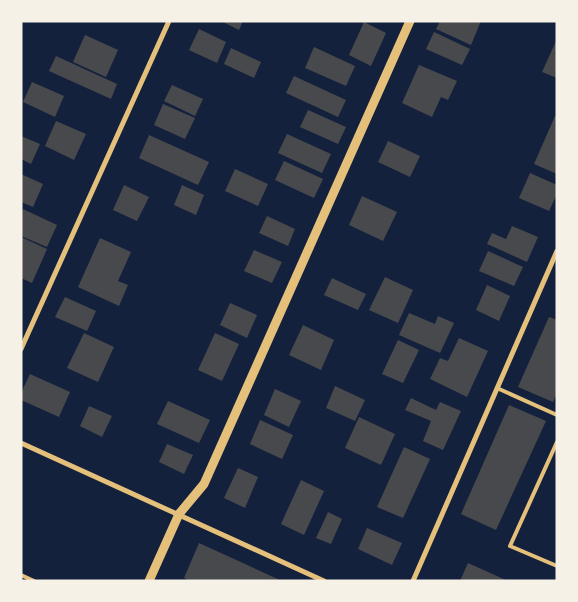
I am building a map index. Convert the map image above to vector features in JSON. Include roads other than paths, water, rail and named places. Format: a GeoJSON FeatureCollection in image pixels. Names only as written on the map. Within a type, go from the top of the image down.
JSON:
{"type":"FeatureCollection","features":[{"type":"Feature","properties":{"kind":"street"},"geometry":{"type":"LineString","coordinates":[[21,349],[169,21]]}},
{"type":"Feature","properties":{"kind":"street"},"geometry":{"type":"LineString","coordinates":[[150,581],[179,514],[204,484],[410,21]]}},
{"type":"Feature","properties":{"kind":"street"},"geometry":{"type":"LineString","coordinates":[[413,581],[557,251]]}},
{"type":"Feature","properties":{"kind":"street"},"geometry":{"type":"LineString","coordinates":[[21,443],[324,581]]}},
{"type":"Feature","properties":{"kind":"lane"},"geometry":{"type":"LineString","coordinates":[[497,388],[557,415]]}},
{"type":"Feature","properties":{"kind":"lane"},"geometry":{"type":"LineString","coordinates":[[557,442],[510,546],[557,566]]}},
{"type":"Feature","properties":{"kind":"lane"},"geometry":{"type":"LineString","coordinates":[[21,576],[34,581]]}}]}
